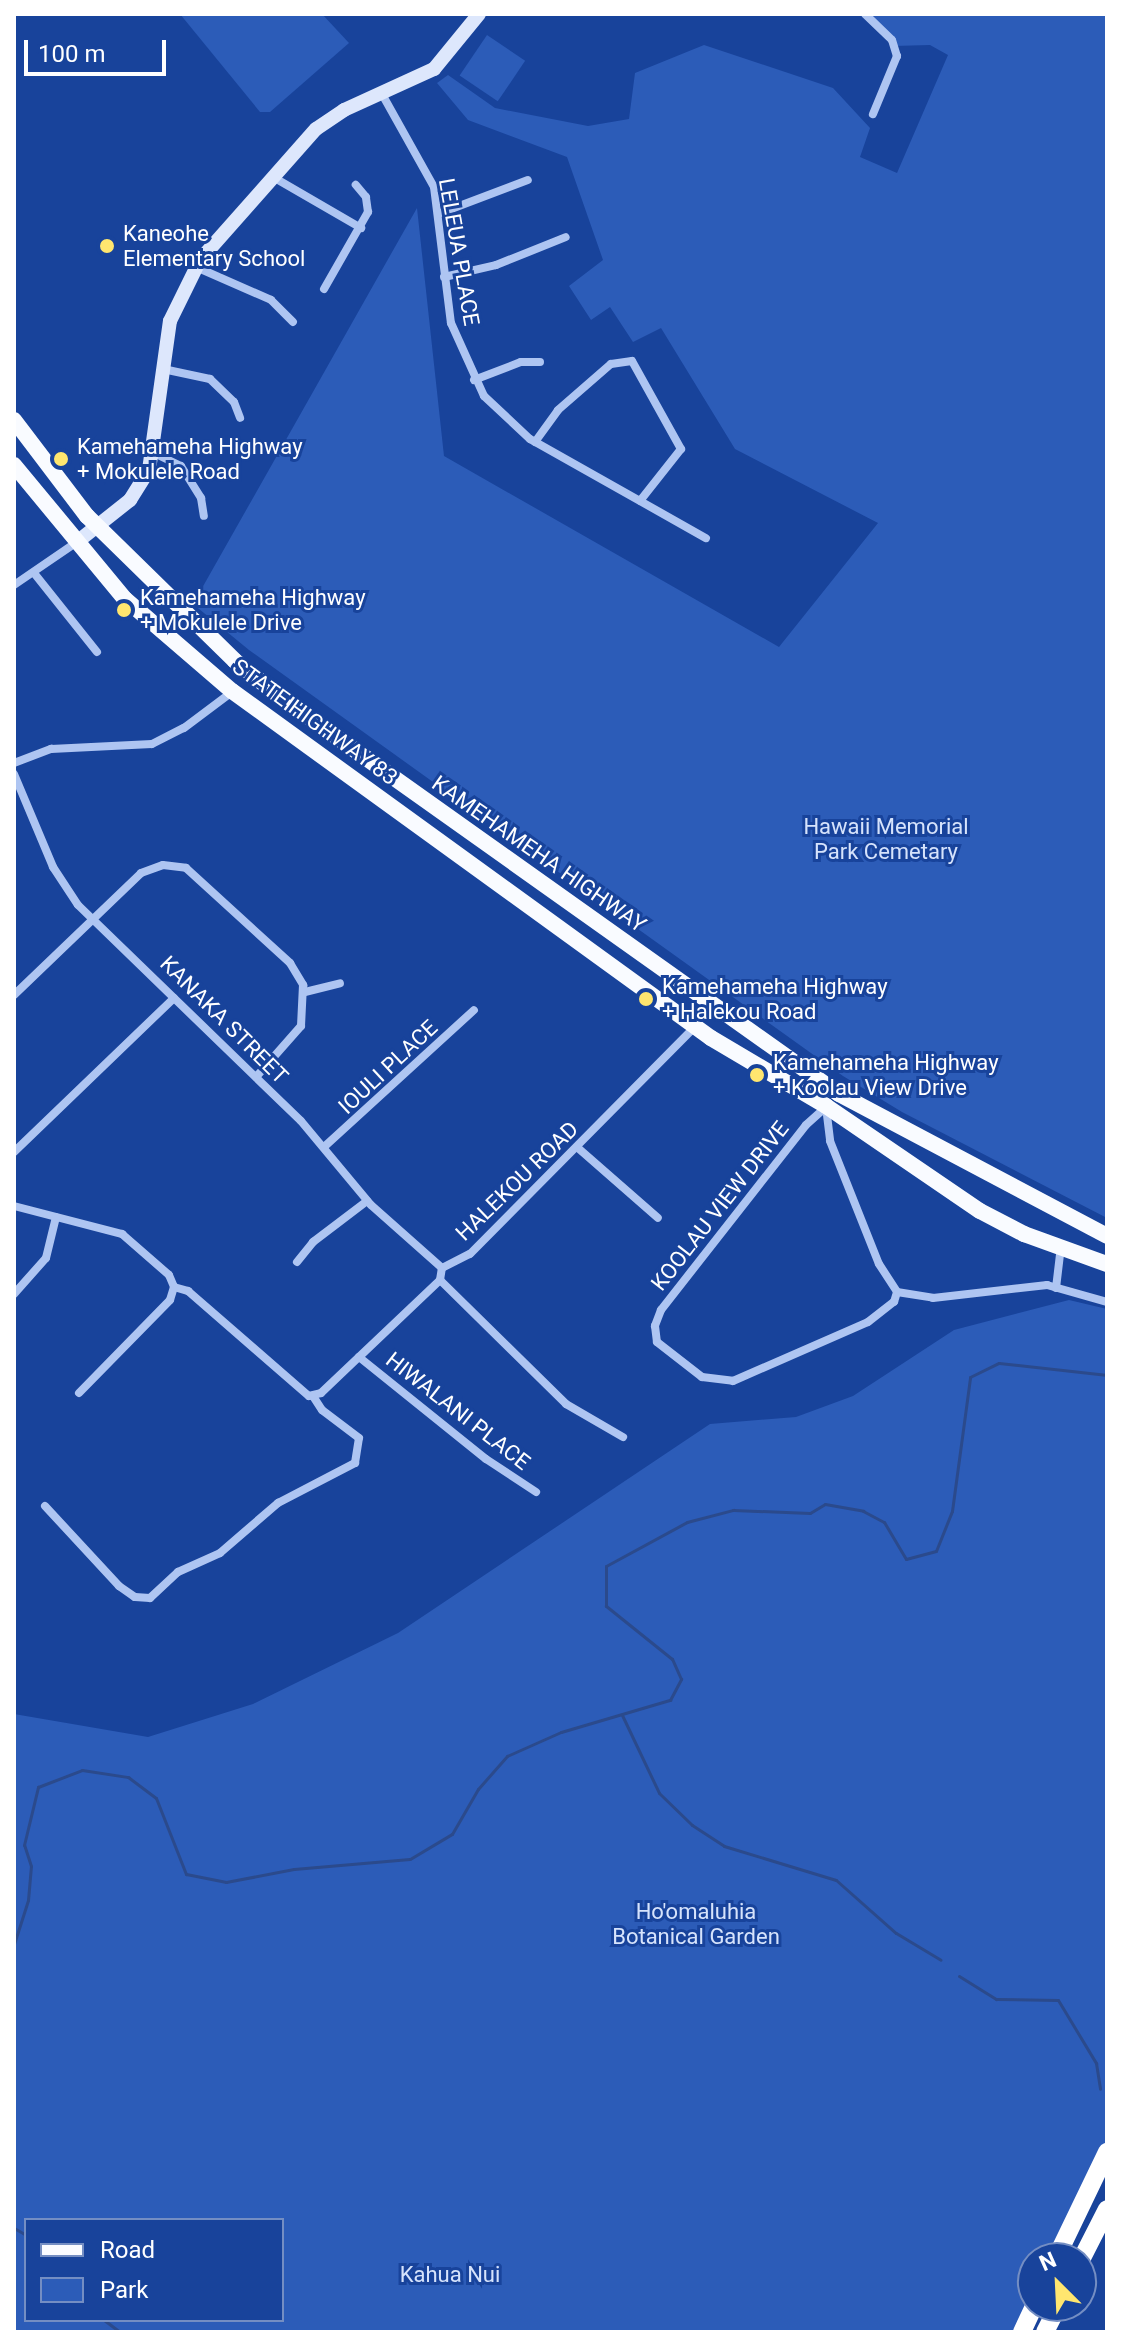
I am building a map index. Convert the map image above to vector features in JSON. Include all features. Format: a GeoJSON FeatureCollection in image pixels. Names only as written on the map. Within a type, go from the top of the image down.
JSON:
{"type":"FeatureCollection","features":[{"type":"Feature","properties":{"kind":"highway"},"geometry":{"type":"LineString","coordinates":[[1064,2242],[1107,2152]]}},
{"type":"Feature","properties":{"kind":"highway"},"geometry":{"type":"LineString","coordinates":[[1090,2242],[1107,2209]]}},
{"type":"Feature","properties":{"kind":"main road","name":"KAMEHAMEHA HIGHWAY"},"geometry":{"type":"LineString","coordinates":[[14,420],[98,527],[255,675],[839,1094],[1107,1236]]}},
{"type":"Feature","properties":{"kind":"main road","name":"STATE HIGHWAY 83"},"geometry":{"type":"LineString","coordinates":[[14,465],[125,599],[232,691],[696,1026],[826,1106]]}},
{"type":"Feature","properties":{"kind":"main road"},"geometry":{"type":"LineString","coordinates":[[232,691],[255,675]]}},
{"type":"Feature","properties":{"kind":"main road"},"geometry":{"type":"LineString","coordinates":[[543,916],[558,895]]}},
{"type":"Feature","properties":{"kind":"main road"},"geometry":{"type":"LineString","coordinates":[[696,1026],[713,1005]]}},
{"type":"Feature","properties":{"kind":"main road"},"geometry":{"type":"LineString","coordinates":[[839,1094],[826,1106],[969,1204],[1107,1264]]}},
{"type":"Feature","properties":{"kind":"main road"},"geometry":{"type":"LineString","coordinates":[[1061,1246],[1075,1221]]}},
{"type":"Feature","properties":{"kind":"street"},"geometry":{"type":"LineString","coordinates":[[14,585],[98,527],[137,491],[154,453],[173,309],[195,267],[324,122],[434,69],[479,14]]}},
{"type":"Feature","properties":{"kind":"street"},"geometry":{"type":"LineString","coordinates":[[865,14],[892,40],[897,56],[873,114]]}},
{"type":"Feature","properties":{"kind":"street","name":"LELEUA PLACE"},"geometry":{"type":"LineString","coordinates":[[382,94],[430,177],[438,214],[451,323],[474,380],[505,420],[535,442],[706,538]]}},
{"type":"Feature","properties":{"kind":"street"},"geometry":{"type":"LineString","coordinates":[[273,177],[361,228]]}},
{"type":"Feature","properties":{"kind":"street"},"geometry":{"type":"LineString","coordinates":[[438,214],[528,180]]}},
{"type":"Feature","properties":{"kind":"street"},"geometry":{"type":"LineString","coordinates":[[324,289],[361,228],[369,204],[356,185]]}},
{"type":"Feature","properties":{"kind":"street"},"geometry":{"type":"LineString","coordinates":[[444,277],[488,268],[566,237]]}},
{"type":"Feature","properties":{"kind":"street"},"geometry":{"type":"LineString","coordinates":[[195,267],[271,300],[293,322]]}},
{"type":"Feature","properties":{"kind":"street"},"geometry":{"type":"LineString","coordinates":[[535,442],[558,410],[611,364],[632,361],[681,449],[640,501]]}},
{"type":"Feature","properties":{"kind":"street"},"geometry":{"type":"LineString","coordinates":[[474,380],[521,362],[540,362]]}},
{"type":"Feature","properties":{"kind":"street"},"geometry":{"type":"LineString","coordinates":[[163,369],[210,379],[234,402],[240,418]]}},
{"type":"Feature","properties":{"kind":"street"},"geometry":{"type":"LineString","coordinates":[[154,453],[181,466],[201,498],[204,516]]}},
{"type":"Feature","properties":{"kind":"street"},"geometry":{"type":"LineString","coordinates":[[34,573],[97,652]]}},
{"type":"Feature","properties":{"kind":"street"},"geometry":{"type":"LineString","coordinates":[[14,763],[51,749],[152,744],[184,728],[232,691]]}},
{"type":"Feature","properties":{"kind":"street","name":"KANAKA STREET"},"geometry":{"type":"LineString","coordinates":[[14,774],[58,877],[93,919],[256,1077],[324,1147],[367,1201],[442,1268]]}},
{"type":"Feature","properties":{"kind":"street"},"geometry":{"type":"LineString","coordinates":[[14,995],[148,869],[186,868],[290,963],[305,992],[305,1011],[297,1033],[256,1077]]}},
{"type":"Feature","properties":{"kind":"street"},"geometry":{"type":"LineString","coordinates":[[305,992],[340,983]]}},
{"type":"Feature","properties":{"kind":"street"},"geometry":{"type":"LineString","coordinates":[[14,1152],[174,998]]}},
{"type":"Feature","properties":{"kind":"street","name":"IOULI PLACE"},"geometry":{"type":"LineString","coordinates":[[324,1147],[474,1010]]}},
{"type":"Feature","properties":{"kind":"street","name":"HALEKOU ROAD"},"geometry":{"type":"LineString","coordinates":[[442,1268],[470,1254],[696,1026]]}},
{"type":"Feature","properties":{"kind":"street"},"geometry":{"type":"LineString","coordinates":[[826,1106],[830,1141],[879,1264],[897,1292],[933,1298],[1029,1285],[1056,1288],[1107,1302]]}},
{"type":"Feature","properties":{"kind":"street","name":"KOOLAU VIEW DRIVE"},"geometry":{"type":"LineString","coordinates":[[826,1106],[806,1125],[661,1310],[655,1326],[657,1342],[702,1377],[733,1381],[868,1322],[894,1302],[897,1292]]}},
{"type":"Feature","properties":{"kind":"street"},"geometry":{"type":"LineString","coordinates":[[578,1148],[658,1218]]}},
{"type":"Feature","properties":{"kind":"street"},"geometry":{"type":"LineString","coordinates":[[297,1262],[313,1242],[367,1201]]}},
{"type":"Feature","properties":{"kind":"street"},"geometry":{"type":"LineString","coordinates":[[14,1206],[116,1230],[166,1272],[174,1287],[170,1300],[79,1393]]}},
{"type":"Feature","properties":{"kind":"street"},"geometry":{"type":"LineString","coordinates":[[14,1294],[46,1258],[56,1217]]}},
{"type":"Feature","properties":{"kind":"street"},"geometry":{"type":"LineString","coordinates":[[1056,1288],[1061,1246]]}},
{"type":"Feature","properties":{"kind":"street"},"geometry":{"type":"LineString","coordinates":[[313,1396],[440,1280],[442,1268]]}},
{"type":"Feature","properties":{"kind":"street"},"geometry":{"type":"LineString","coordinates":[[440,1280],[566,1404],[623,1437]]}},
{"type":"Feature","properties":{"kind":"street"},"geometry":{"type":"LineString","coordinates":[[45,1506],[119,1586],[135,1597],[150,1598],[178,1572],[220,1553],[278,1503],[355,1463],[359,1438],[322,1410],[313,1396],[188,1291],[174,1287]]}},
{"type":"Feature","properties":{"kind":"street","name":"HIWALANI PLACE"},"geometry":{"type":"LineString","coordinates":[[359,1357],[486,1459],[536,1492]]}},
{"type":"Feature","properties":{"kind":"green space"},"geometry":{"type":"Polygon","coordinates":[[[180,14],[322,14],[349,43],[270,112],[260,112],[180,14]]]}},
{"type":"Feature","properties":{"kind":"green space","name":"Hawaii Memorial Park Cemetary"},"geometry":{"type":"Polygon","coordinates":[[[861,14],[1107,14],[1107,1218],[902,1112],[843,1076],[249,650],[193,604],[417,208],[444,456],[779,647],[878,523],[735,449],[661,328],[633,342],[610,307],[591,320],[569,286],[603,260],[567,157],[468,120],[437,83],[448,75],[495,108],[588,126],[629,119],[635,73],[704,45],[833,88],[870,128],[860,157],[897,173],[948,55],[930,45],[893,46],[861,14]]]}},
{"type":"Feature","properties":{"kind":"green space"},"geometry":{"type":"Polygon","coordinates":[[[487,35],[525,61],[498,101],[460,76],[487,35]]]}},
{"type":"Feature","properties":{"kind":"green space","name":"Ho'omaluhia Botanical Garden"},"geometry":{"type":"Polygon","coordinates":[[[1069,1300],[1107,1309],[1107,2145],[1063,2242],[1017,2242],[1017,2322],[1026,2322],[1022,2332],[14,2332],[14,1714],[148,1737],[253,1704],[398,1633],[710,1424],[796,1417],[853,1396],[954,1330],[1069,1300]]]}},
{"type":"Feature","properties":{"kind":"waterway"},"geometry":{"type":"LineString","coordinates":[[14,1944],[28,1900],[31,1866],[24,1845],[38,1787],[82,1770],[128,1777],[156,1798],[186,1874],[226,1882],[294,1869],[410,1859],[452,1834],[478,1789],[507,1756],[561,1732],[670,1700],[681,1679],[672,1659],[606,1606],[606,1566],[687,1522],[733,1510],[810,1513],[825,1504],[863,1511],[884,1522],[906,1559],[936,1551],[952,1511],[970,1377],[999,1363],[1107,1375]]}},
{"type":"Feature","properties":{"kind":"waterway"},"geometry":{"type":"LineString","coordinates":[[622,1715],[659,1793],[692,1825],[724,1846],[836,1880],[896,1933],[941,1960]]}},
{"type":"Feature","properties":{"kind":"waterway"},"geometry":{"type":"LineString","coordinates":[[959,1976],[996,1999],[1058,2000],[1096,2063],[1100,2089]]}},
{"type":"Feature","properties":{"kind":"waterway"},"geometry":{"type":"LineString","coordinates":[[14,2228],[24,2234]]}},
{"type":"Feature","properties":{"kind":"waterway"},"geometry":{"type":"LineString","coordinates":[[107,2322],[120,2332]]}},
{"type":"Feature","properties":{"kind":"place","name":"Kaneohe Elementary School"},"geometry":{"type":"Point","coordinates":[107,246]}},
{"type":"Feature","properties":{"kind":"place","name":"Kamehameha Highway + Mokulele Road"},"geometry":{"type":"Point","coordinates":[61,459]}},
{"type":"Feature","properties":{"kind":"place","name":"Kamehameha Highway + Mokulele Drive"},"geometry":{"type":"Point","coordinates":[124,610]}},
{"type":"Feature","properties":{"kind":"place","name":"Kamehameha Highway + Halekou Road"},"geometry":{"type":"Point","coordinates":[646,999]}},
{"type":"Feature","properties":{"kind":"place","name":"Kamehameha Highway + Koolau View Drive"},"geometry":{"type":"Point","coordinates":[757,1075]}},
{"type":"Feature","properties":{"kind":"park label","name":"Kahua Nui"},"geometry":{"type":"Point","coordinates":[450,2275]}}]}
